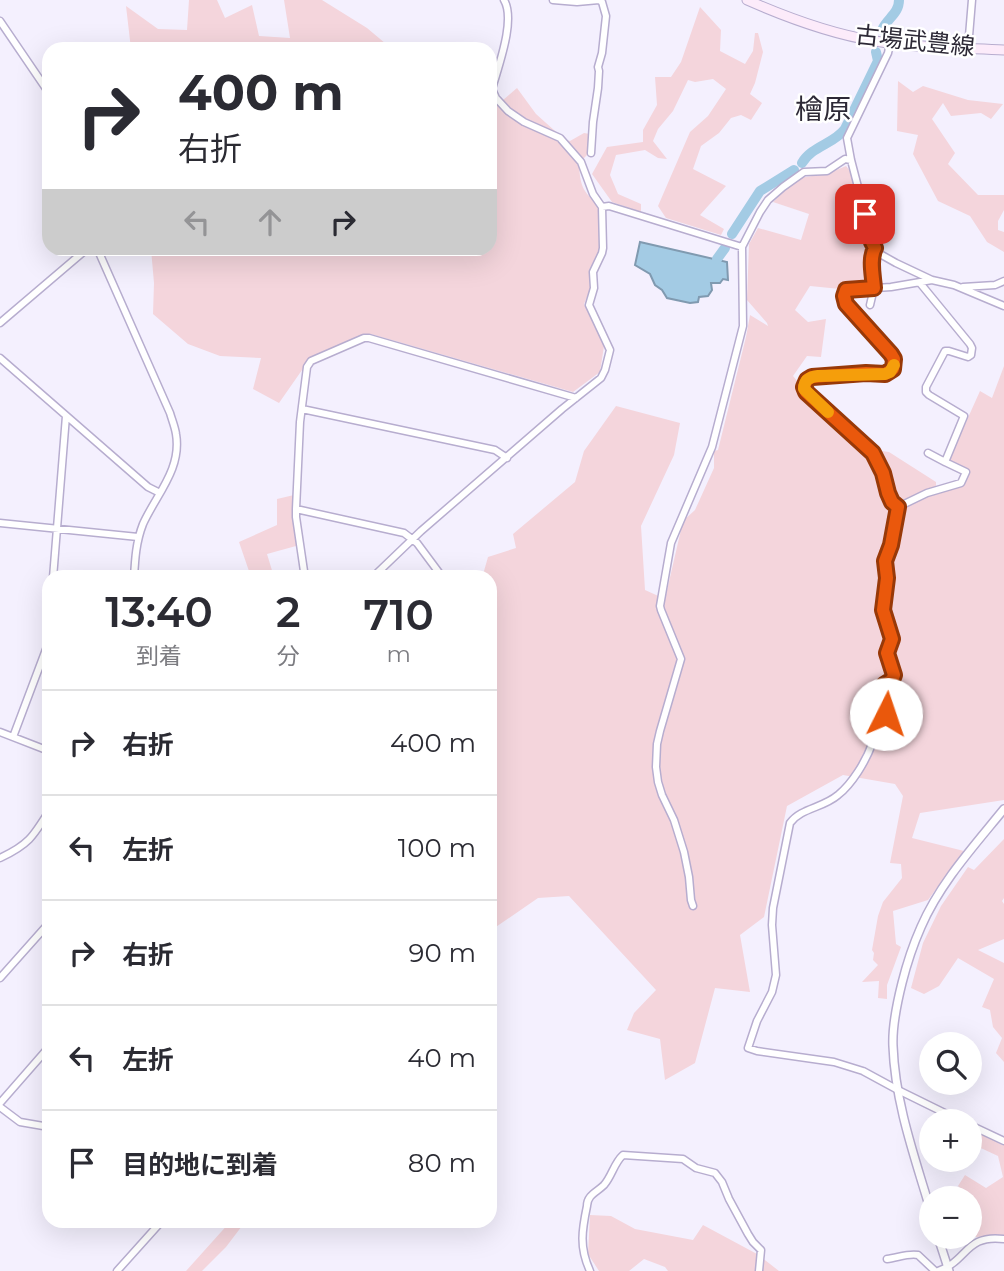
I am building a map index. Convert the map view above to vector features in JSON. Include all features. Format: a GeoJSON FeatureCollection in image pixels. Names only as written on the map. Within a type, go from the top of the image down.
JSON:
{"type":"FeatureCollection","features":[{"type":"Feature","properties":{"kind":"main road","name":"古場武豊線"},"geometry":{"type":"LineString","coordinates":[[747,0],[821,28],[876,41],[1004,50]]}},
{"type":"Feature","properties":{"kind":"street"},"geometry":{"type":"LineString","coordinates":[[497,72],[505,45],[508,16],[506,0]]}},
{"type":"Feature","properties":{"kind":"street"},"geometry":{"type":"LineString","coordinates":[[553,0],[599,0],[606,16],[598,67],[591,153]]}},
{"type":"Feature","properties":{"kind":"street"},"geometry":{"type":"LineString","coordinates":[[968,48],[972,0]]}},
{"type":"Feature","properties":{"kind":"street"},"geometry":{"type":"LineString","coordinates":[[0,21],[42,83]]}},
{"type":"Feature","properties":{"kind":"street"},"geometry":{"type":"LineString","coordinates":[[890,43],[888,53],[847,138],[872,242],[887,259],[932,280],[961,287],[1004,306]]}},
{"type":"Feature","properties":{"kind":"street"},"geometry":{"type":"LineString","coordinates":[[381,570],[601,378],[610,350],[589,305],[594,288],[593,272],[603,248],[602,207],[593,194],[581,162],[565,143],[553,134],[524,122],[508,111],[497,99]]}},
{"type":"Feature","properties":{"kind":"street"},"geometry":{"type":"LineString","coordinates":[[693,906],[684,852],[674,820],[662,795],[656,767],[660,732],[681,659],[660,610],[671,543],[712,447],[743,326],[742,247],[768,200],[783,187],[804,172],[827,171],[845,159],[851,160]]}},
{"type":"Feature","properties":{"kind":"street"},"geometry":{"type":"LineString","coordinates":[[602,207],[609,206],[742,247]]}},
{"type":"Feature","properties":{"kind":"street"},"geometry":{"type":"LineString","coordinates":[[870,305],[874,288],[872,254],[875,248]]}},
{"type":"Feature","properties":{"kind":"street"},"geometry":{"type":"LineString","coordinates":[[1,320],[78,256]]}},
{"type":"Feature","properties":{"kind":"street"},"geometry":{"type":"LineString","coordinates":[[101,256],[170,413],[176,435],[176,457],[170,475],[138,537],[135,570]]}},
{"type":"Feature","properties":{"kind":"street"},"geometry":{"type":"LineString","coordinates":[[909,269],[972,348],[968,357],[945,352],[926,387],[929,395],[964,416],[945,462]]}},
{"type":"Feature","properties":{"kind":"street"},"geometry":{"type":"LineString","coordinates":[[898,507],[892,502],[873,453],[806,392],[804,387],[812,377],[885,374],[893,369],[894,359],[891,354],[844,300],[846,290],[932,280]]}},
{"type":"Feature","properties":{"kind":"street"},"geometry":{"type":"LineString","coordinates":[[961,287],[995,285],[1004,281]]}},
{"type":"Feature","properties":{"kind":"street"},"geometry":{"type":"LineString","coordinates":[[304,570],[296,509],[304,385],[309,363],[369,338],[576,398]]}},
{"type":"Feature","properties":{"kind":"street"},"geometry":{"type":"LineString","coordinates":[[0,358],[148,487],[160,493]]}},
{"type":"Feature","properties":{"kind":"street"},"geometry":{"type":"LineString","coordinates":[[302,409],[495,450],[506,458]]}},
{"type":"Feature","properties":{"kind":"street"},"geometry":{"type":"LineString","coordinates":[[54,570],[66,416]]}},
{"type":"Feature","properties":{"kind":"street"},"geometry":{"type":"LineString","coordinates":[[898,507],[927,493],[961,483],[966,472],[928,453]]}},
{"type":"Feature","properties":{"kind":"street"},"geometry":{"type":"LineString","coordinates":[[898,507],[885,561],[887,578],[883,610],[892,639],[887,653],[894,675],[892,680],[884,685],[886,714],[878,725],[872,745],[861,766],[838,796],[796,816],[790,823],[773,908],[776,975],[772,992],[757,1021],[748,1048],[834,1062],[863,1071],[937,1109]]}},
{"type":"Feature","properties":{"kind":"street"},"geometry":{"type":"LineString","coordinates":[[296,509],[404,533],[413,540],[437,570]]}},
{"type":"Feature","properties":{"kind":"street"},"geometry":{"type":"LineString","coordinates":[[0,523],[138,537]]}},
{"type":"Feature","properties":{"kind":"street"},"geometry":{"type":"LineString","coordinates":[[13,737],[42,660]]}},
{"type":"Feature","properties":{"kind":"street"},"geometry":{"type":"LineString","coordinates":[[0,732],[42,748]]}},
{"type":"Feature","properties":{"kind":"street"},"geometry":{"type":"LineString","coordinates":[[923,1186],[898,1090],[893,1043],[898,998],[909,956],[935,901],[954,872],[1004,809]]}},
{"type":"Feature","properties":{"kind":"street"},"geometry":{"type":"LineString","coordinates":[[0,858],[25,844],[42,822]]}},
{"type":"Feature","properties":{"kind":"street"},"geometry":{"type":"LineString","coordinates":[[0,978],[42,931]]}},
{"type":"Feature","properties":{"kind":"street"},"geometry":{"type":"LineString","coordinates":[[42,1055],[0,1105],[20,1122],[42,1126]]}},
{"type":"Feature","properties":{"kind":"street"},"geometry":{"type":"LineString","coordinates":[[982,1131],[1004,1141]]}},
{"type":"Feature","properties":{"kind":"street"},"geometry":{"type":"LineString","coordinates":[[590,1271],[582,1235],[586,1203],[606,1183],[619,1158],[623,1156],[683,1159],[696,1168],[715,1173],[748,1234],[761,1250],[759,1271]]}},
{"type":"Feature","properties":{"kind":"street"},"geometry":{"type":"LineString","coordinates":[[117,1271],[156,1228]]}},
{"type":"Feature","properties":{"kind":"street"},"geometry":{"type":"LineString","coordinates":[[887,1259],[918,1255],[937,1271],[948,1269],[967,1249],[982,1239],[1004,1239]]}},
{"type":"Feature","properties":{"kind":"street"},"geometry":{"type":"LineString","coordinates":[[942,1249],[948,1269]]}},
{"type":"Feature","properties":{"kind":"shaded area"},"geometry":{"type":"Polygon","coordinates":[[[189,0],[217,0],[225,18],[252,5],[259,36],[290,38],[284,0],[322,0],[367,28],[384,42],[130,42],[126,6],[158,29],[187,30],[189,0]]]}},
{"type":"Feature","properties":{"kind":"shaded area"},"geometry":{"type":"Polygon","coordinates":[[[700,7],[721,30],[720,51],[745,64],[753,51],[755,33],[758,33],[763,52],[750,94],[762,103],[751,120],[741,115],[731,118],[719,133],[701,146],[693,169],[726,186],[700,215],[724,229],[721,235],[666,218],[658,206],[690,132],[708,116],[726,89],[713,79],[695,82],[688,80],[673,111],[658,129],[653,141],[667,159],[658,158],[645,150],[616,155],[610,175],[618,194],[641,204],[641,212],[612,202],[592,174],[607,147],[643,142],[643,130],[657,105],[655,77],[671,77],[681,62],[700,7]]]}},
{"type":"Feature","properties":{"kind":"shaded area"},"geometry":{"type":"Polygon","coordinates":[[[898,81],[913,92],[923,86],[968,100],[1003,104],[991,119],[981,113],[951,116],[943,103],[932,119],[955,153],[948,164],[978,195],[1004,195],[1004,210],[998,221],[998,230],[1004,232],[1004,252],[987,242],[970,216],[938,201],[913,154],[918,135],[897,131],[898,81]]]}},
{"type":"Feature","properties":{"kind":"shaded area"},"geometry":{"type":"Polygon","coordinates":[[[517,88],[536,114],[564,139],[570,141],[584,133],[590,134],[589,153],[579,163],[579,171],[585,192],[599,206],[601,247],[589,270],[591,287],[584,304],[604,346],[600,372],[573,392],[371,334],[357,337],[309,360],[279,403],[253,389],[261,358],[220,356],[188,344],[153,314],[152,256],[497,256],[497,105],[517,88]]]}},
{"type":"Feature","properties":{"kind":"shaded area"},"geometry":{"type":"Polygon","coordinates":[[[846,166],[854,176],[875,249],[870,292],[810,286],[795,310],[808,322],[826,319],[821,357],[807,356],[793,376],[814,401],[867,449],[889,452],[936,482],[936,489],[961,483],[965,472],[949,460],[980,391],[992,398],[1004,366],[1004,800],[920,813],[912,838],[964,851],[928,900],[893,911],[896,944],[901,947],[887,985],[887,999],[878,998],[879,981],[862,982],[878,965],[873,960],[872,950],[883,902],[902,878],[901,864],[890,863],[903,796],[895,784],[843,775],[787,806],[764,917],[740,935],[750,992],[715,988],[695,1063],[665,1080],[660,1039],[627,1030],[634,1013],[656,990],[569,896],[538,898],[497,926],[497,570],[484,570],[488,557],[516,548],[513,534],[575,482],[584,451],[616,406],[680,423],[674,455],[641,526],[645,590],[665,599],[683,521],[695,510],[714,468],[714,451],[718,450],[750,315],[768,326],[747,300],[749,244],[758,228],[801,240],[809,214],[773,202],[798,178],[827,174],[846,166]]]}},
{"type":"Feature","properties":{"kind":"shaded area"},"geometry":{"type":"Polygon","coordinates":[[[294,495],[296,546],[267,554],[272,570],[249,570],[239,542],[277,525],[277,499],[294,495]]]}},
{"type":"Feature","properties":{"kind":"shaded area"},"geometry":{"type":"Polygon","coordinates":[[[1004,839],[1004,939],[978,950],[1004,963],[1004,1062],[996,1053],[1002,1038],[993,1027],[990,1010],[982,1007],[994,979],[958,958],[939,986],[924,994],[911,988],[923,943],[941,906],[968,867],[974,870],[1004,839]]]}},
{"type":"Feature","properties":{"kind":"shaded area"},"geometry":{"type":"Polygon","coordinates":[[[982,1134],[1004,1145],[1004,1235],[982,1237],[982,1186],[958,1186],[965,1175],[986,1188],[1003,1177],[998,1156],[982,1149],[982,1134]]]}},
{"type":"Feature","properties":{"kind":"shaded area"},"geometry":{"type":"Polygon","coordinates":[[[590,1215],[611,1216],[635,1229],[693,1240],[703,1225],[757,1254],[779,1271],[668,1271],[665,1267],[644,1259],[629,1271],[599,1271],[588,1254],[590,1215]]]}},
{"type":"Feature","properties":{"kind":"shaded area"},"geometry":{"type":"Polygon","coordinates":[[[225,1228],[240,1228],[202,1271],[186,1271],[225,1228]]]}},
{"type":"Feature","properties":{"kind":"water"},"geometry":{"type":"Polygon","coordinates":[[[640,242],[727,262],[728,280],[711,283],[712,290],[708,296],[699,297],[698,302],[667,298],[655,285],[650,274],[635,265],[640,242]]]}},
{"type":"Feature","properties":{"kind":"waterway"},"geometry":{"type":"LineString","coordinates":[[882,30],[897,9],[899,0]]}},
{"type":"Feature","properties":{"kind":"waterway"},"geometry":{"type":"LineString","coordinates":[[802,163],[811,153],[845,129],[878,61],[876,52]]}},
{"type":"Feature","properties":{"kind":"waterway"},"geometry":{"type":"LineString","coordinates":[[732,234],[760,191],[794,170]]}},
{"type":"Feature","properties":{"kind":"waterway"},"geometry":{"type":"LineString","coordinates":[[717,259],[725,248]]}},
{"type":"Feature","properties":{"kind":"slow traffic"},"geometry":{"type":"LineString","coordinates":[[828,412],[804,389],[809,378],[885,374],[890,372],[894,365]]}},
{"type":"Feature","properties":{"kind":"district","name":"檜原"},"geometry":{"type":"Point","coordinates":[823,109]}},
{"type":"Feature","properties":{"kind":"route"},"geometry":{"type":"LineString","coordinates":[[865,214],[875,248],[872,254],[874,288],[846,290],[844,300],[891,354],[894,359],[893,369],[885,374],[812,377],[804,387],[806,392],[873,453],[892,502],[898,507],[891,545],[885,558],[887,578],[883,615],[892,639],[887,653],[894,675],[892,680],[884,685],[886,714]]}}]}
